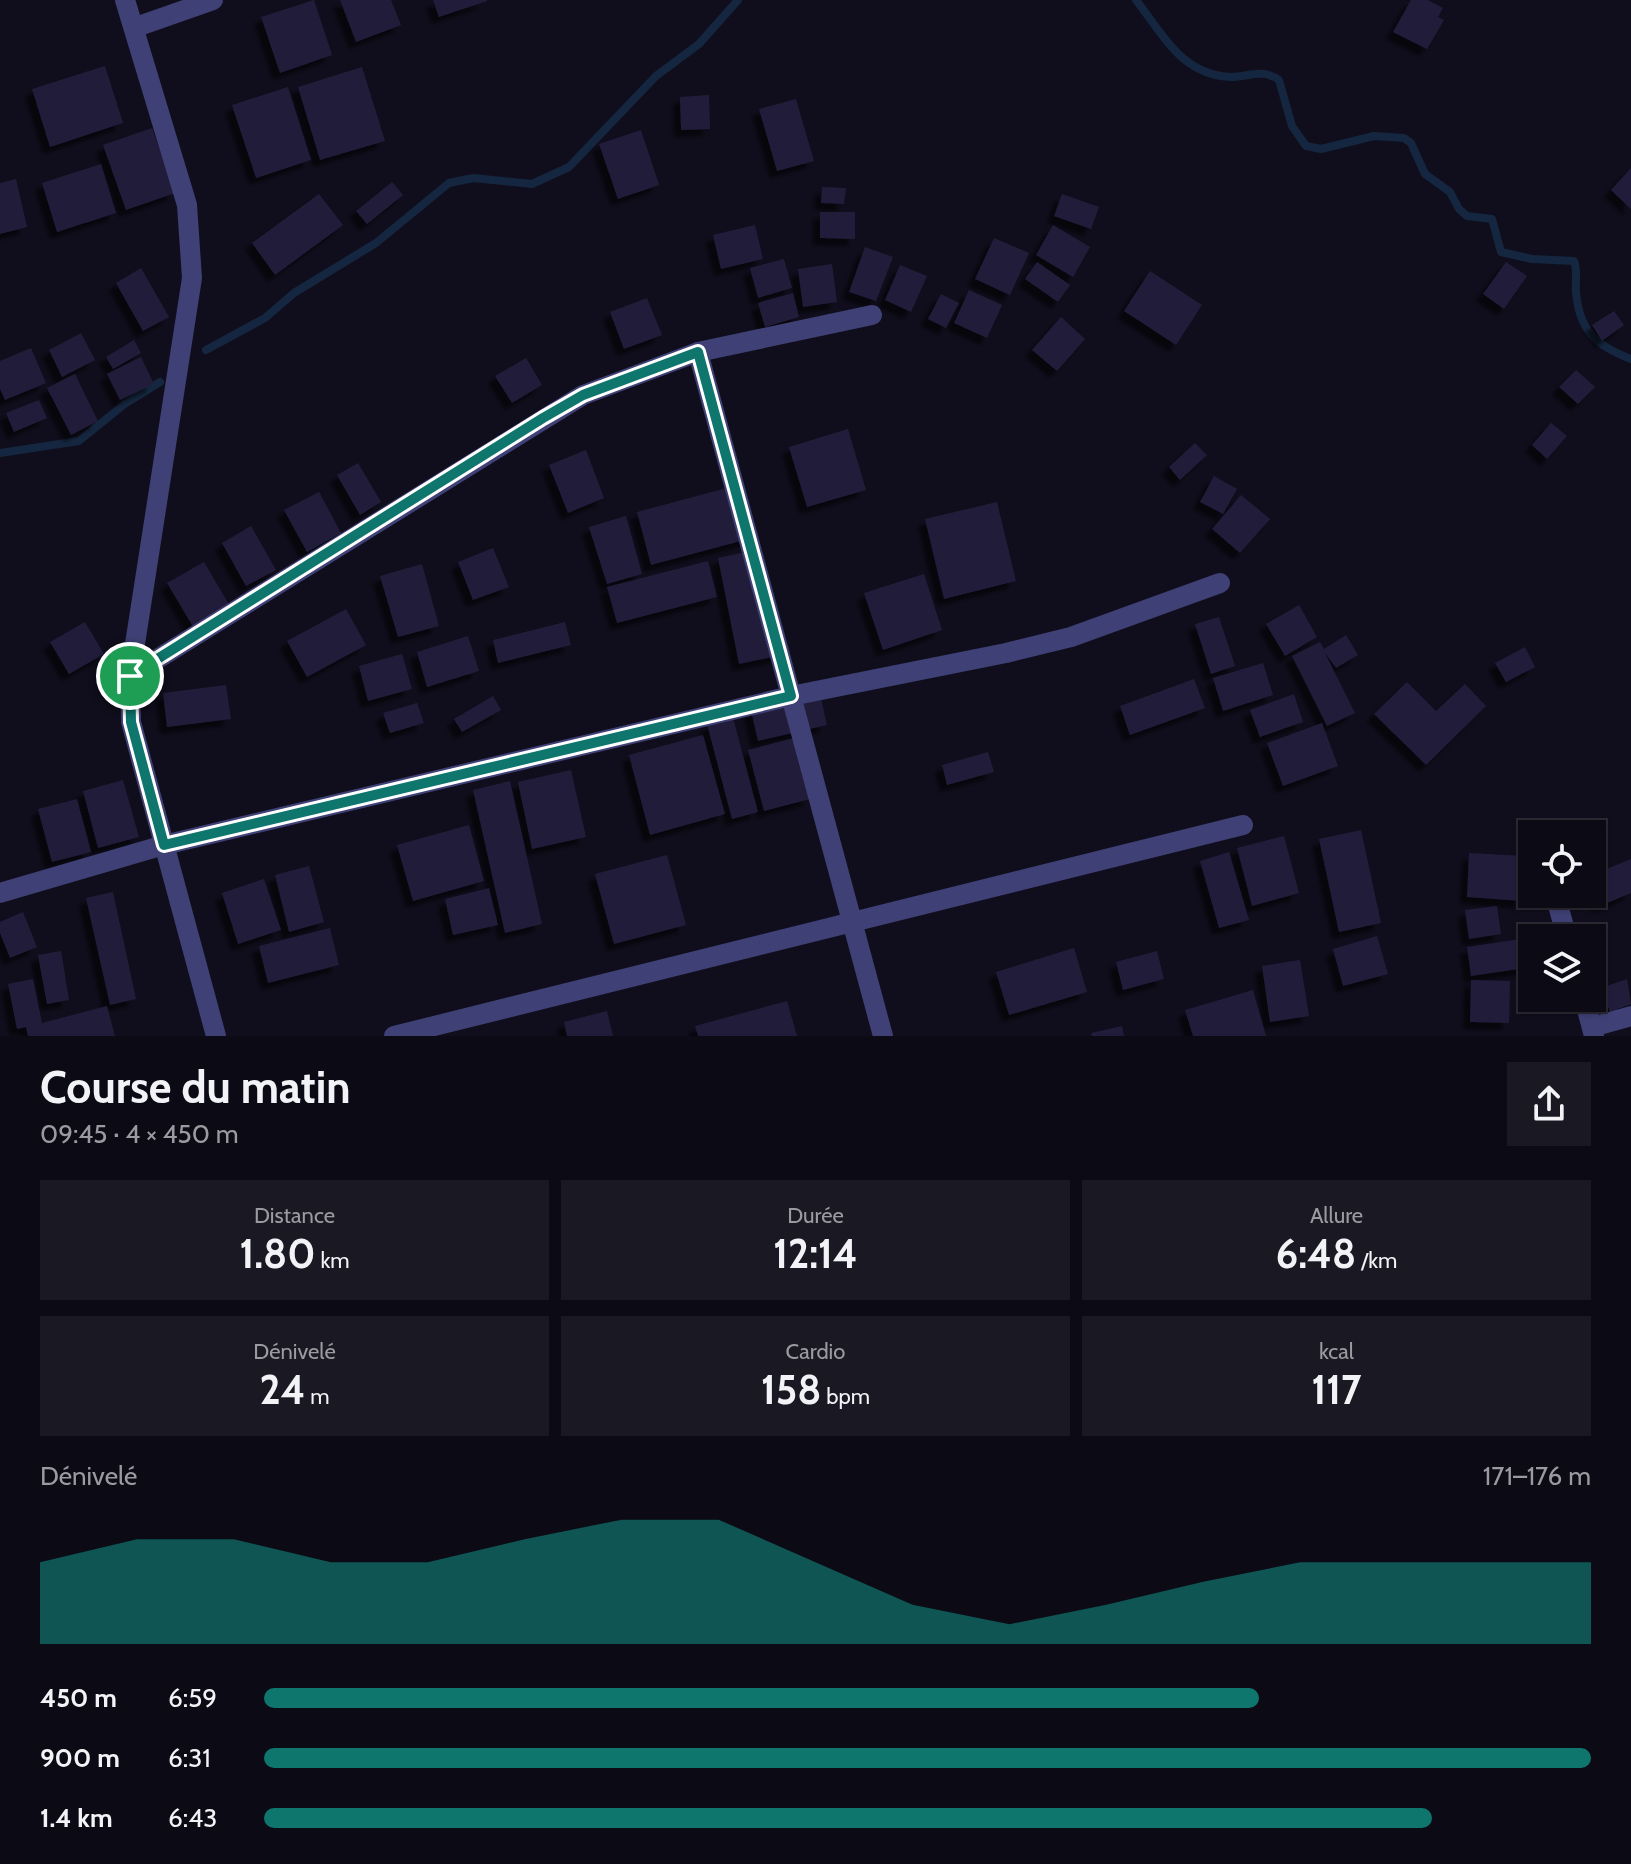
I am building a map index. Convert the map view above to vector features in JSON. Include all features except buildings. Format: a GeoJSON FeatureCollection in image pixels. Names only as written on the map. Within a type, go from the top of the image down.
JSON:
{"type":"FeatureCollection","features":[{"type":"Feature","properties":{"kind":"street"},"geometry":{"type":"LineString","coordinates":[[125,0],[136,27],[187,205],[192,278],[130,676],[131,722],[216,1036]]}},
{"type":"Feature","properties":{"kind":"street"},"geometry":{"type":"LineString","coordinates":[[136,27],[213,0]]}},
{"type":"Feature","properties":{"kind":"street"},"geometry":{"type":"LineString","coordinates":[[130,676],[583,395],[698,352],[872,315]]}},
{"type":"Feature","properties":{"kind":"street"},"geometry":{"type":"LineString","coordinates":[[698,352],[883,1036]]}},
{"type":"Feature","properties":{"kind":"street"},"geometry":{"type":"LineString","coordinates":[[0,893],[164,845],[791,696],[1071,637],[1220,583]]}},
{"type":"Feature","properties":{"kind":"street"},"geometry":{"type":"LineString","coordinates":[[394,1036],[1243,825]]}},
{"type":"Feature","properties":{"kind":"street"},"geometry":{"type":"LineString","coordinates":[[1588,1012],[1593,1032],[1631,1016]]}},
{"type":"Feature","properties":{"kind":"waterway"},"geometry":{"type":"LineString","coordinates":[[206,350],[265,318],[294,293],[376,243],[449,183],[473,178],[532,184],[569,167],[656,76],[699,44],[738,0]]}},
{"type":"Feature","properties":{"kind":"waterway"},"geometry":{"type":"LineString","coordinates":[[1136,0],[1175,50],[1199,69],[1231,77],[1267,74],[1279,80],[1292,126],[1306,146],[1321,149],[1374,136],[1404,138],[1411,143],[1425,174],[1450,192],[1459,209],[1467,216],[1492,219],[1501,252],[1532,259],[1574,261],[1578,305],[1585,326],[1599,342],[1631,359]]}},
{"type":"Feature","properties":{"kind":"waterway"},"geometry":{"type":"LineString","coordinates":[[0,453],[79,441],[126,403],[160,382]]}},
{"type":"Feature","properties":{"kind":"route"},"geometry":{"type":"LineString","coordinates":[[698,352],[791,696],[164,845],[131,722],[130,676],[583,395],[698,352]]}}]}
